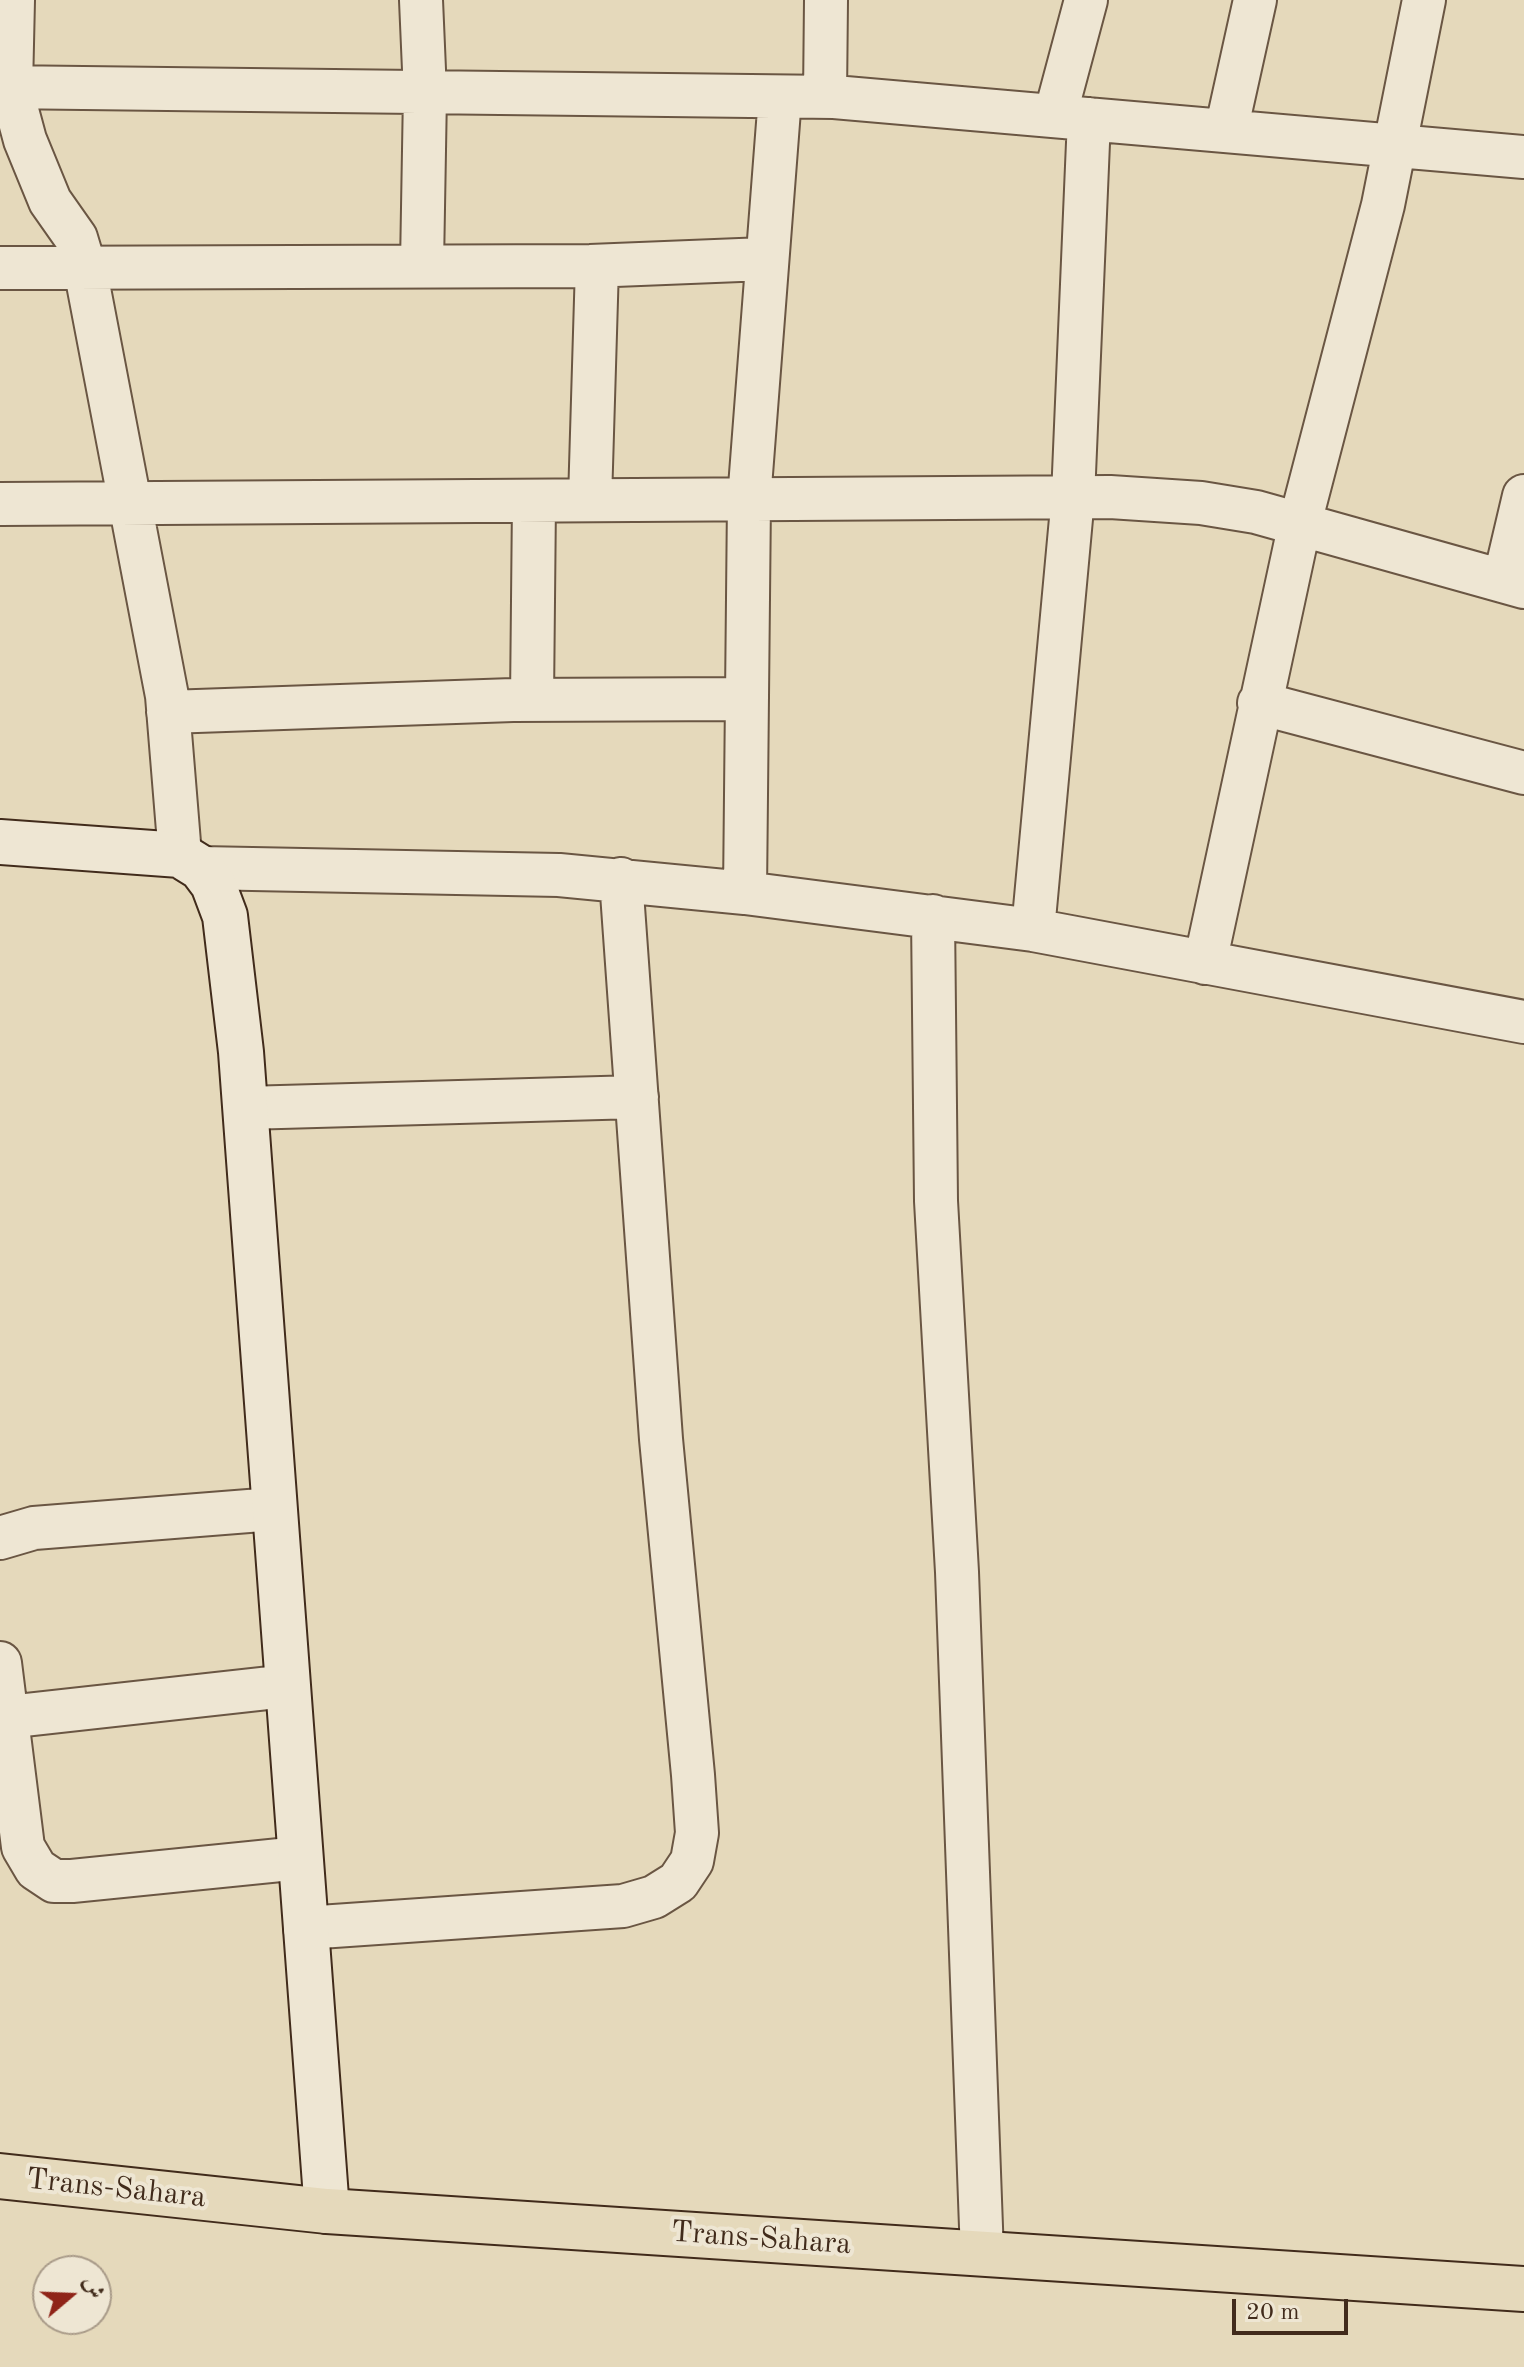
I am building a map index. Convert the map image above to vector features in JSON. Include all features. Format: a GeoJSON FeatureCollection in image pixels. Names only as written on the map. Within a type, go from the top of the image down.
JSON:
{"type":"FeatureCollection","features":[{"type":"Feature","properties":{"kind":"main road","name":"Trans-Sahara"},"geometry":{"type":"LineString","coordinates":[[0,2176],[327,2211],[1524,2289]]}},
{"type":"Feature","properties":{"kind":"street"},"geometry":{"type":"LineString","coordinates":[[13,0],[6,87],[36,170],[50,201],[76,238],[85,268],[168,712],[190,862],[213,884],[225,916],[245,1108],[327,2211]]}},
{"type":"Feature","properties":{"kind":"street"},"geometry":{"type":"LineString","coordinates":[[421,0],[425,93],[422,265]]}},
{"type":"Feature","properties":{"kind":"street"},"geometry":{"type":"LineString","coordinates":[[825,97],[826,0]]}},
{"type":"Feature","properties":{"kind":"street"},"geometry":{"type":"LineString","coordinates":[[1033,930],[1073,497],[1072,118],[1086,0]]}},
{"type":"Feature","properties":{"kind":"street"},"geometry":{"type":"LineString","coordinates":[[1226,131],[1255,0]]}},
{"type":"Feature","properties":{"kind":"street"},"geometry":{"type":"LineString","coordinates":[[1205,963],[1300,523],[1383,205],[1424,0]]}},
{"type":"Feature","properties":{"kind":"street"},"geometry":{"type":"LineString","coordinates":[[6,87],[825,97],[1524,157]]}},
{"type":"Feature","properties":{"kind":"street"},"geometry":{"type":"LineString","coordinates":[[745,893],[749,500],[765,259],[780,97]]}},
{"type":"Feature","properties":{"kind":"street"},"geometry":{"type":"LineString","coordinates":[[0,268],[597,266],[765,259]]}},
{"type":"Feature","properties":{"kind":"street"},"geometry":{"type":"LineString","coordinates":[[590,500],[597,266]]}},
{"type":"Feature","properties":{"kind":"street"},"geometry":{"type":"LineString","coordinates":[[0,504],[1073,497],[1201,503],[1300,523],[1514,584],[1524,496]]}},
{"type":"Feature","properties":{"kind":"street"},"geometry":{"type":"LineString","coordinates":[[532,700],[534,501]]}},
{"type":"Feature","properties":{"kind":"street"},"geometry":{"type":"LineString","coordinates":[[168,712],[532,700],[747,699]]}},
{"type":"Feature","properties":{"kind":"street"},"geometry":{"type":"LineString","coordinates":[[1259,703],[1524,773]]}},
{"type":"Feature","properties":{"kind":"street"},"geometry":{"type":"LineString","coordinates":[[0,842],[190,862],[621,879],[745,893],[1033,930],[1524,1022]]}},
{"type":"Feature","properties":{"kind":"street"},"geometry":{"type":"LineString","coordinates":[[305,1928],[623,1906],[654,1897],[678,1882],[692,1861],[697,1833],[693,1775],[661,1439],[621,879]]}},
{"type":"Feature","properties":{"kind":"street"},"geometry":{"type":"LineString","coordinates":[[933,916],[936,1201],[957,1572],[982,2254]]}},
{"type":"Feature","properties":{"kind":"street"},"geometry":{"type":"LineString","coordinates":[[245,1108],[637,1097]]}},
{"type":"Feature","properties":{"kind":"street"},"geometry":{"type":"LineString","coordinates":[[0,1538],[34,1528],[274,1509]]}},
{"type":"Feature","properties":{"kind":"street"},"geometry":{"type":"LineString","coordinates":[[0,1663],[23,1847],[36,1869],[54,1881],[300,1858]]}},
{"type":"Feature","properties":{"kind":"street"},"geometry":{"type":"LineString","coordinates":[[7,1717],[287,1686]]}}]}
